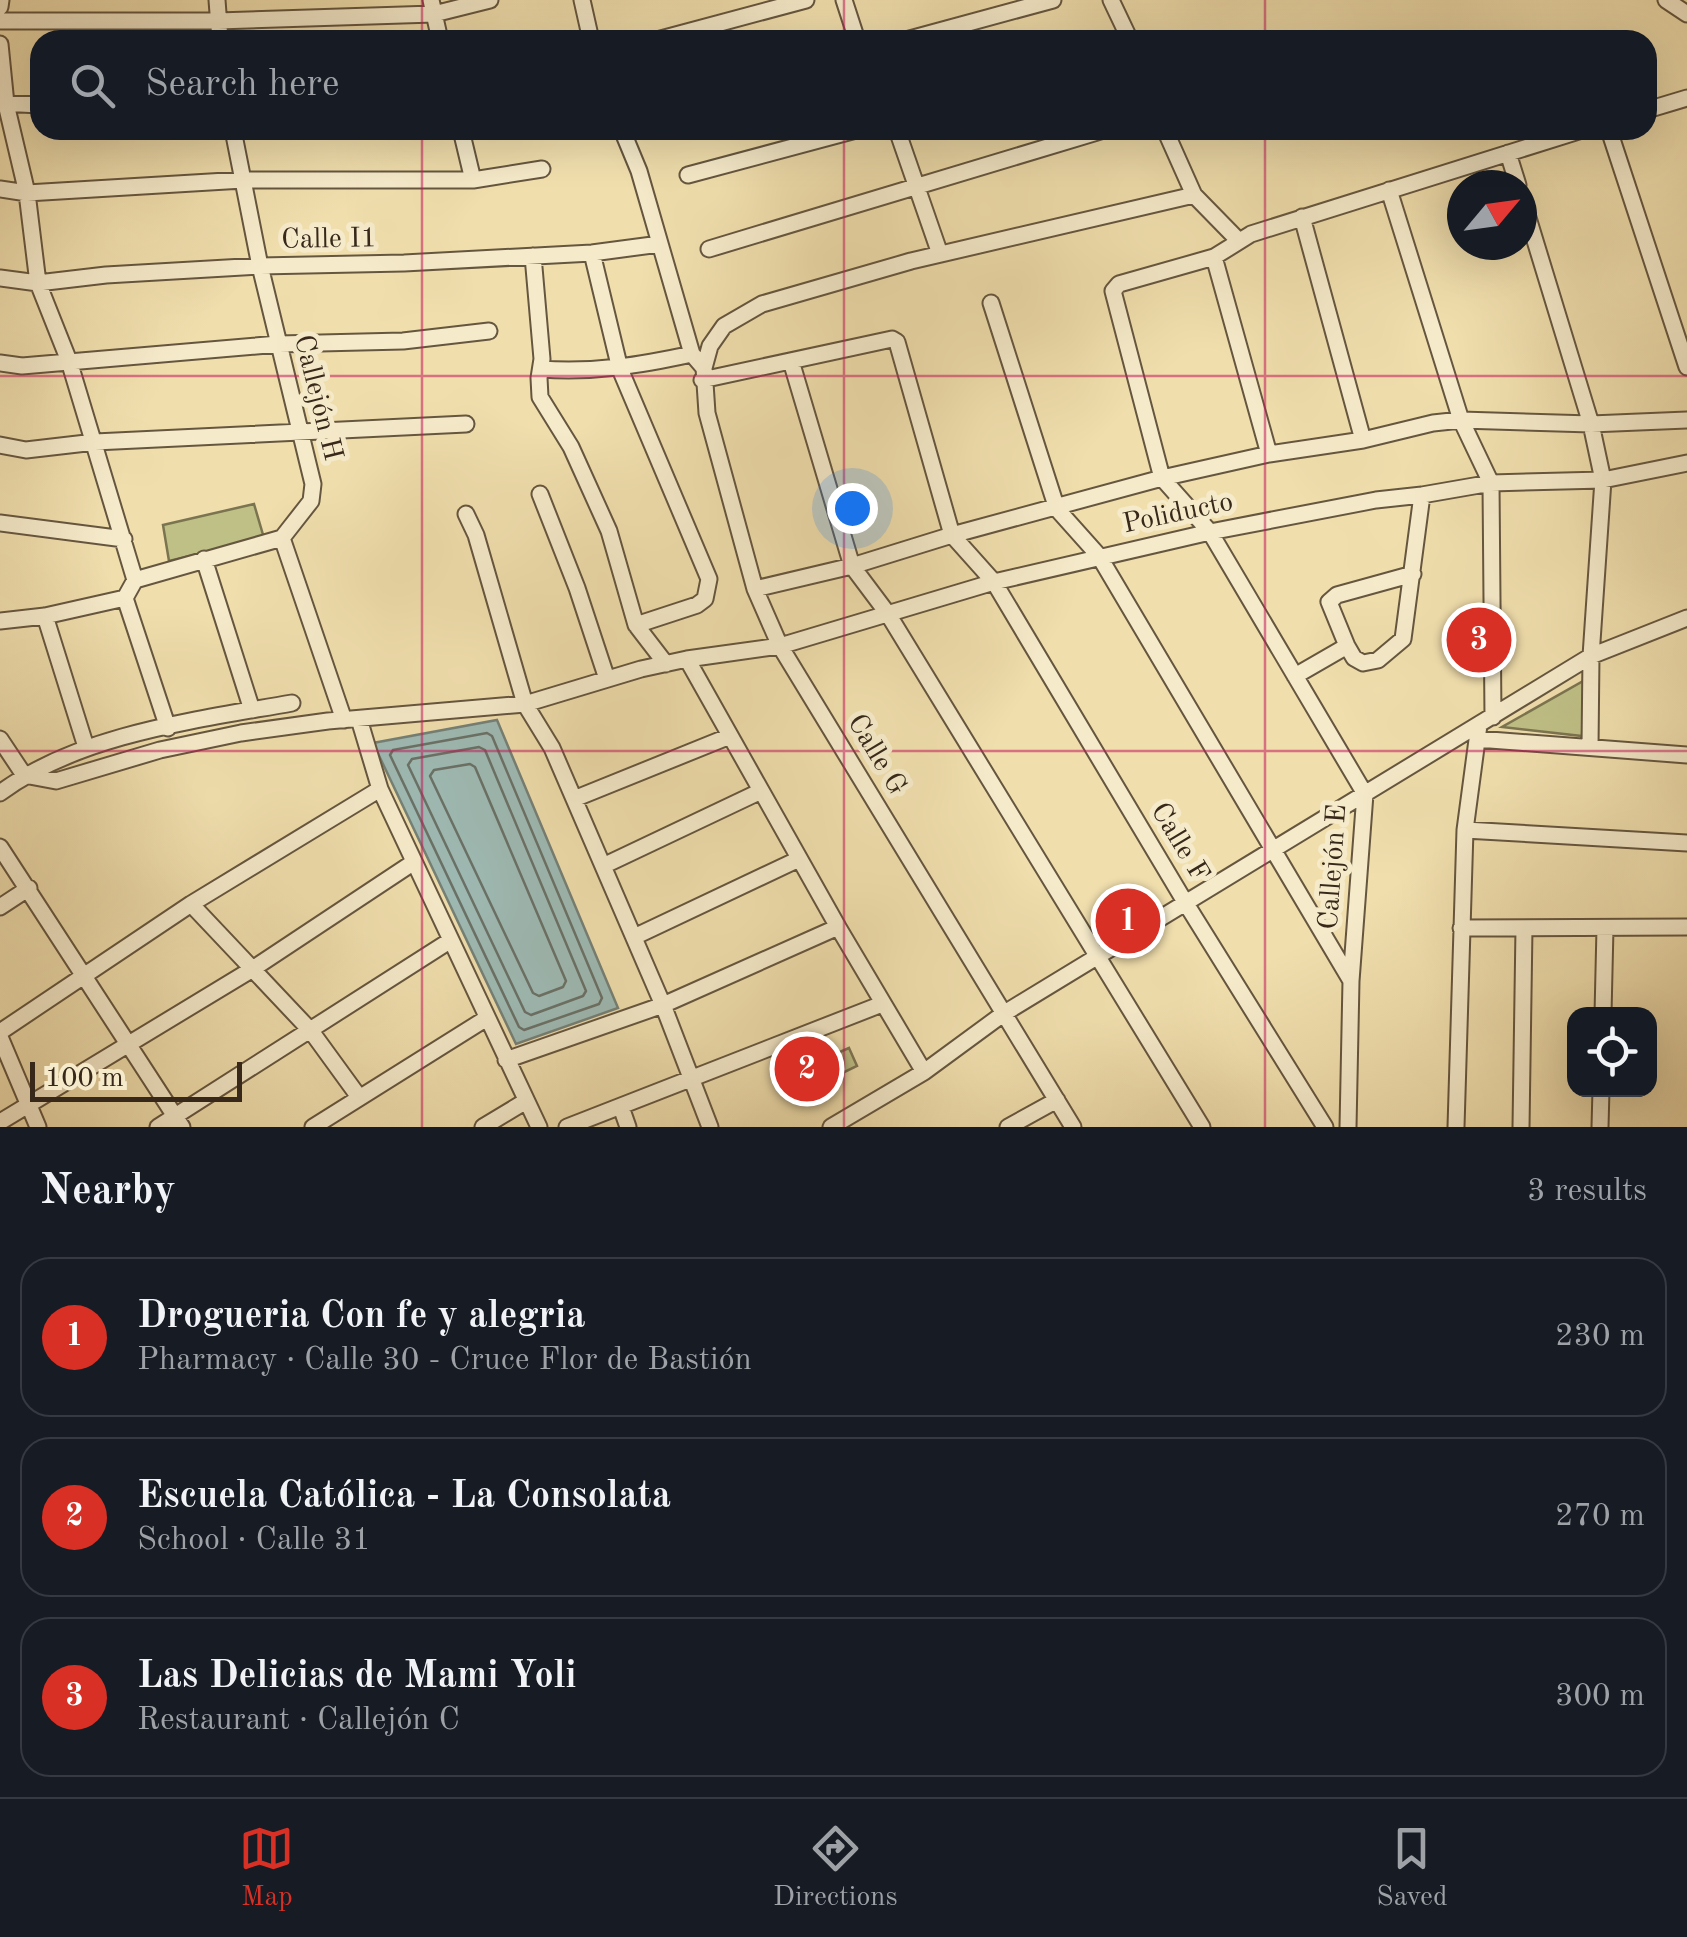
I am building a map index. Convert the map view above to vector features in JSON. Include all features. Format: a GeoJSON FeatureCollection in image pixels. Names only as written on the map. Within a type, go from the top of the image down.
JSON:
{"type":"FeatureCollection","features":[{"type":"Feature","properties":{"kind":"street"},"geometry":{"type":"LineString","coordinates":[[217,0],[219,30]]}},
{"type":"Feature","properties":{"kind":"street"},"geometry":{"type":"LineString","coordinates":[[0,21],[218,20],[490,0]]}},
{"type":"Feature","properties":{"kind":"street"},"geometry":{"type":"LineString","coordinates":[[582,0],[589,30]]}},
{"type":"Feature","properties":{"kind":"street"},"geometry":{"type":"LineString","coordinates":[[695,30],[806,0]]}},
{"type":"Feature","properties":{"kind":"street"},"geometry":{"type":"LineString","coordinates":[[844,0],[854,30]]}},
{"type":"Feature","properties":{"kind":"street"},"geometry":{"type":"LineString","coordinates":[[943,30],[1053,0]]}},
{"type":"Feature","properties":{"kind":"street"},"geometry":{"type":"LineString","coordinates":[[1111,0],[1125,30]]}},
{"type":"Feature","properties":{"kind":"street"},"geometry":{"type":"LineString","coordinates":[[1666,0],[1687,14]]}},
{"type":"Feature","properties":{"kind":"street"},"geometry":{"type":"LineString","coordinates":[[0,44],[3,104],[28,193],[38,283],[69,361],[135,580]]}},
{"type":"Feature","properties":{"kind":"street"},"geometry":{"type":"LineString","coordinates":[[1657,107],[1687,98]]}},
{"type":"Feature","properties":{"kind":"street"},"geometry":{"type":"LineString","coordinates":[[3,104],[30,105]]}},
{"type":"Feature","properties":{"kind":"street","name":"Callejón H"},"geometry":{"type":"LineString","coordinates":[[234,140],[260,266],[313,484],[312,502],[282,538]]}},
{"type":"Feature","properties":{"kind":"street"},"geometry":{"type":"LineString","coordinates":[[463,140],[473,180]]}},
{"type":"Feature","properties":{"kind":"street","name":"Calle G"},"geometry":{"type":"LineString","coordinates":[[627,140],[692,354],[703,374],[707,413],[755,588],[780,646],[1073,1127]]}},
{"type":"Feature","properties":{"kind":"street"},"geometry":{"type":"LineString","coordinates":[[688,176],[819,140]]}},
{"type":"Feature","properties":{"kind":"street"},"geometry":{"type":"LineString","coordinates":[[901,140],[940,254]]}},
{"type":"Feature","properties":{"kind":"street"},"geometry":{"type":"LineString","coordinates":[[709,248],[1071,140]]}},
{"type":"Feature","properties":{"kind":"street"},"geometry":{"type":"LineString","coordinates":[[1169,140],[1194,195],[1239,241]]}},
{"type":"Feature","properties":{"kind":"street"},"geometry":{"type":"LineString","coordinates":[[1162,478],[1113,296],[1116,288],[1214,257],[1239,241],[1302,218],[1550,140]]}},
{"type":"Feature","properties":{"kind":"street"},"geometry":{"type":"LineString","coordinates":[[1612,140],[1687,367]]}},
{"type":"Feature","properties":{"kind":"street"},"geometry":{"type":"LineString","coordinates":[[1508,153],[1513,170]]}},
{"type":"Feature","properties":{"kind":"street"},"geometry":{"type":"LineString","coordinates":[[0,189],[28,193],[244,180],[473,180],[542,169]]}},
{"type":"Feature","properties":{"kind":"street"},"geometry":{"type":"LineString","coordinates":[[1389,190],[1461,420],[1491,482],[1483,727],[1465,830],[1456,1127]]}},
{"type":"Feature","properties":{"kind":"street"},"geometry":{"type":"LineString","coordinates":[[952,535],[897,342],[892,339],[790,361],[703,374],[710,346],[724,326],[762,304],[940,254],[1194,195]]}},
{"type":"Feature","properties":{"kind":"street"},"geometry":{"type":"LineString","coordinates":[[1302,218],[1363,440]]}},
{"type":"Feature","properties":{"kind":"street","name":"Calle I1"},"geometry":{"type":"LineString","coordinates":[[0,278],[38,283],[260,266],[533,256],[660,244]]}},
{"type":"Feature","properties":{"kind":"street"},"geometry":{"type":"LineString","coordinates":[[1537,248],[1603,480],[1590,748]]}},
{"type":"Feature","properties":{"kind":"street"},"geometry":{"type":"LineString","coordinates":[[592,252],[620,369],[709,579],[705,599],[636,625]]}},
{"type":"Feature","properties":{"kind":"street"},"geometry":{"type":"LineString","coordinates":[[533,256],[542,368],[538,388],[543,404],[571,447],[609,531],[636,625],[666,664]]}},
{"type":"Feature","properties":{"kind":"street"},"geometry":{"type":"LineString","coordinates":[[1214,257],[1269,454]]}},
{"type":"Feature","properties":{"kind":"street"},"geometry":{"type":"LineString","coordinates":[[991,304],[1057,509],[1099,556],[1350,982]]}},
{"type":"Feature","properties":{"kind":"street"},"geometry":{"type":"LineString","coordinates":[[0,363],[22,366],[278,344],[402,341],[488,331]]}},
{"type":"Feature","properties":{"kind":"street"},"geometry":{"type":"LineString","coordinates":[[542,368],[580,372],[620,369],[692,354]]}},
{"type":"Feature","properties":{"kind":"street"},"geometry":{"type":"LineString","coordinates":[[790,361],[852,566],[888,614],[1202,1127]]}},
{"type":"Feature","properties":{"kind":"street","name":"Poliducto"},"geometry":{"type":"LineString","coordinates":[[755,588],[852,566],[1162,478],[1269,454],[1461,420],[1590,424],[1687,420]]}},
{"type":"Feature","properties":{"kind":"street"},"geometry":{"type":"LineString","coordinates":[[0,445],[26,450],[95,442],[466,424]]}},
{"type":"Feature","properties":{"kind":"street","name":"Poliducto"},"geometry":{"type":"LineString","coordinates":[[24,775],[56,781],[160,750],[241,732],[525,704],[687,658],[780,646],[994,582],[1210,532],[1491,482],[1603,480],[1687,463]]}},
{"type":"Feature","properties":{"kind":"street","name":"Callejón E"},"geometry":{"type":"LineString","coordinates":[[1162,478],[1210,532],[1365,794],[1350,982],[1348,1127]]}},
{"type":"Feature","properties":{"kind":"street"},"geometry":{"type":"LineString","coordinates":[[540,494],[607,680]]}},
{"type":"Feature","properties":{"kind":"street"},"geometry":{"type":"LineString","coordinates":[[1413,574],[1332,597],[1329,608],[1354,658],[1364,663],[1378,660],[1404,639],[1413,574],[1422,496]]}},
{"type":"Feature","properties":{"kind":"street"},"geometry":{"type":"LineString","coordinates":[[466,514],[476,535],[525,704],[552,748],[663,1005],[710,1127]]}},
{"type":"Feature","properties":{"kind":"street"},"geometry":{"type":"LineString","coordinates":[[0,523],[124,539]]}},
{"type":"Feature","properties":{"kind":"street","name":"Calle F"},"geometry":{"type":"LineString","coordinates":[[952,535],[994,582],[1325,1127]]}},
{"type":"Feature","properties":{"kind":"street"},"geometry":{"type":"LineString","coordinates":[[168,728],[125,598],[135,580],[282,538],[380,788],[539,1127]]}},
{"type":"Feature","properties":{"kind":"street"},"geometry":{"type":"LineString","coordinates":[[204,559],[252,710]]}},
{"type":"Feature","properties":{"kind":"street"},"geometry":{"type":"LineString","coordinates":[[0,621],[45,616],[125,598]]}},
{"type":"Feature","properties":{"kind":"street"},"geometry":{"type":"LineString","coordinates":[[45,616],[86,747]]}},
{"type":"Feature","properties":{"kind":"street"},"geometry":{"type":"LineString","coordinates":[[831,1127],[924,1072],[1002,1014],[1273,848],[1483,727],[1592,656],[1687,618]]}},
{"type":"Feature","properties":{"kind":"street"},"geometry":{"type":"LineString","coordinates":[[1295,676],[1347,646]]}},
{"type":"Feature","properties":{"kind":"street"},"geometry":{"type":"LineString","coordinates":[[687,658],[924,1072]]}},
{"type":"Feature","properties":{"kind":"street"},"geometry":{"type":"LineString","coordinates":[[0,792],[24,775],[86,747],[292,702]]}},
{"type":"Feature","properties":{"kind":"street"},"geometry":{"type":"LineString","coordinates":[[1483,727],[1590,748],[1687,755]]}},
{"type":"Feature","properties":{"kind":"street"},"geometry":{"type":"LineString","coordinates":[[574,799],[730,736]]}},
{"type":"Feature","properties":{"kind":"street"},"geometry":{"type":"LineString","coordinates":[[0,739],[24,775]]}},
{"type":"Feature","properties":{"kind":"street"},"geometry":{"type":"LineString","coordinates":[[38,1127],[0,1034],[191,904],[380,788]]}},
{"type":"Feature","properties":{"kind":"street"},"geometry":{"type":"LineString","coordinates":[[603,866],[762,791]]}},
{"type":"Feature","properties":{"kind":"street"},"geometry":{"type":"LineString","coordinates":[[1465,830],[1687,843]]}},
{"type":"Feature","properties":{"kind":"street"},"geometry":{"type":"LineString","coordinates":[[0,847],[179,1122]]}},
{"type":"Feature","properties":{"kind":"street"},"geometry":{"type":"LineString","coordinates":[[634,937],[800,859]]}},
{"type":"Feature","properties":{"kind":"street"},"geometry":{"type":"LineString","coordinates":[[0,1122],[251,970],[414,862]]}},
{"type":"Feature","properties":{"kind":"street"},"geometry":{"type":"LineString","coordinates":[[0,907],[28,888]]}},
{"type":"Feature","properties":{"kind":"street"},"geometry":{"type":"LineString","coordinates":[[191,904],[310,1031],[359,1097]]}},
{"type":"Feature","properties":{"kind":"street"},"geometry":{"type":"LineString","coordinates":[[506,1060],[663,1005],[838,927]]}},
{"type":"Feature","properties":{"kind":"street"},"geometry":{"type":"LineString","coordinates":[[1461,928],[1687,927]]}},
{"type":"Feature","properties":{"kind":"street"},"geometry":{"type":"LineString","coordinates":[[1521,1127],[1524,928]]}},
{"type":"Feature","properties":{"kind":"street"},"geometry":{"type":"LineString","coordinates":[[1603,1007],[1605,928]]}},
{"type":"Feature","properties":{"kind":"street"},"geometry":{"type":"LineString","coordinates":[[158,1127],[179,1122],[451,940]]}},
{"type":"Feature","properties":{"kind":"street"},"geometry":{"type":"LineString","coordinates":[[567,1127],[882,1004]]}},
{"type":"Feature","properties":{"kind":"street"},"geometry":{"type":"LineString","coordinates":[[314,1127],[488,1018]]}},
{"type":"Feature","properties":{"kind":"street"},"geometry":{"type":"LineString","coordinates":[[1600,1127],[1601,1097]]}},
{"type":"Feature","properties":{"kind":"street"},"geometry":{"type":"LineString","coordinates":[[1008,1127],[1056,1100]]}},
{"type":"Feature","properties":{"kind":"street"},"geometry":{"type":"LineString","coordinates":[[483,1127],[526,1101]]}},
{"type":"Feature","properties":{"kind":"street"},"geometry":{"type":"LineString","coordinates":[[621,1107],[628,1127]]}},
{"type":"Feature","properties":{"kind":"green space"},"geometry":{"type":"Polygon","coordinates":[[[254,504],[264,538],[169,561],[163,525],[254,504]]]}},
{"type":"Feature","properties":{"kind":"green space"},"geometry":{"type":"Polygon","coordinates":[[[1585,680],[1582,736],[1502,727],[1585,680]]]}},
{"type":"Feature","properties":{"kind":"green space"},"geometry":{"type":"Polygon","coordinates":[[[849,1048],[857,1066],[826,1081],[817,1062],[849,1048]]]}},
{"type":"Feature","properties":{"kind":"water"},"geometry":{"type":"Polygon","coordinates":[[[497,720],[618,1008],[516,1044],[373,743],[497,720]]]}},
{"type":"Feature","properties":{"kind":"place","name":"Las Delicias de Mami Yoli"},"geometry":{"type":"Point","coordinates":[1479,640]}},
{"type":"Feature","properties":{"kind":"place","name":"Drogueria Con fe y alegria"},"geometry":{"type":"Point","coordinates":[1128,921]}},
{"type":"Feature","properties":{"kind":"place","name":"Escuela Católica - La Consolata"},"geometry":{"type":"Point","coordinates":[807,1069]}}]}
